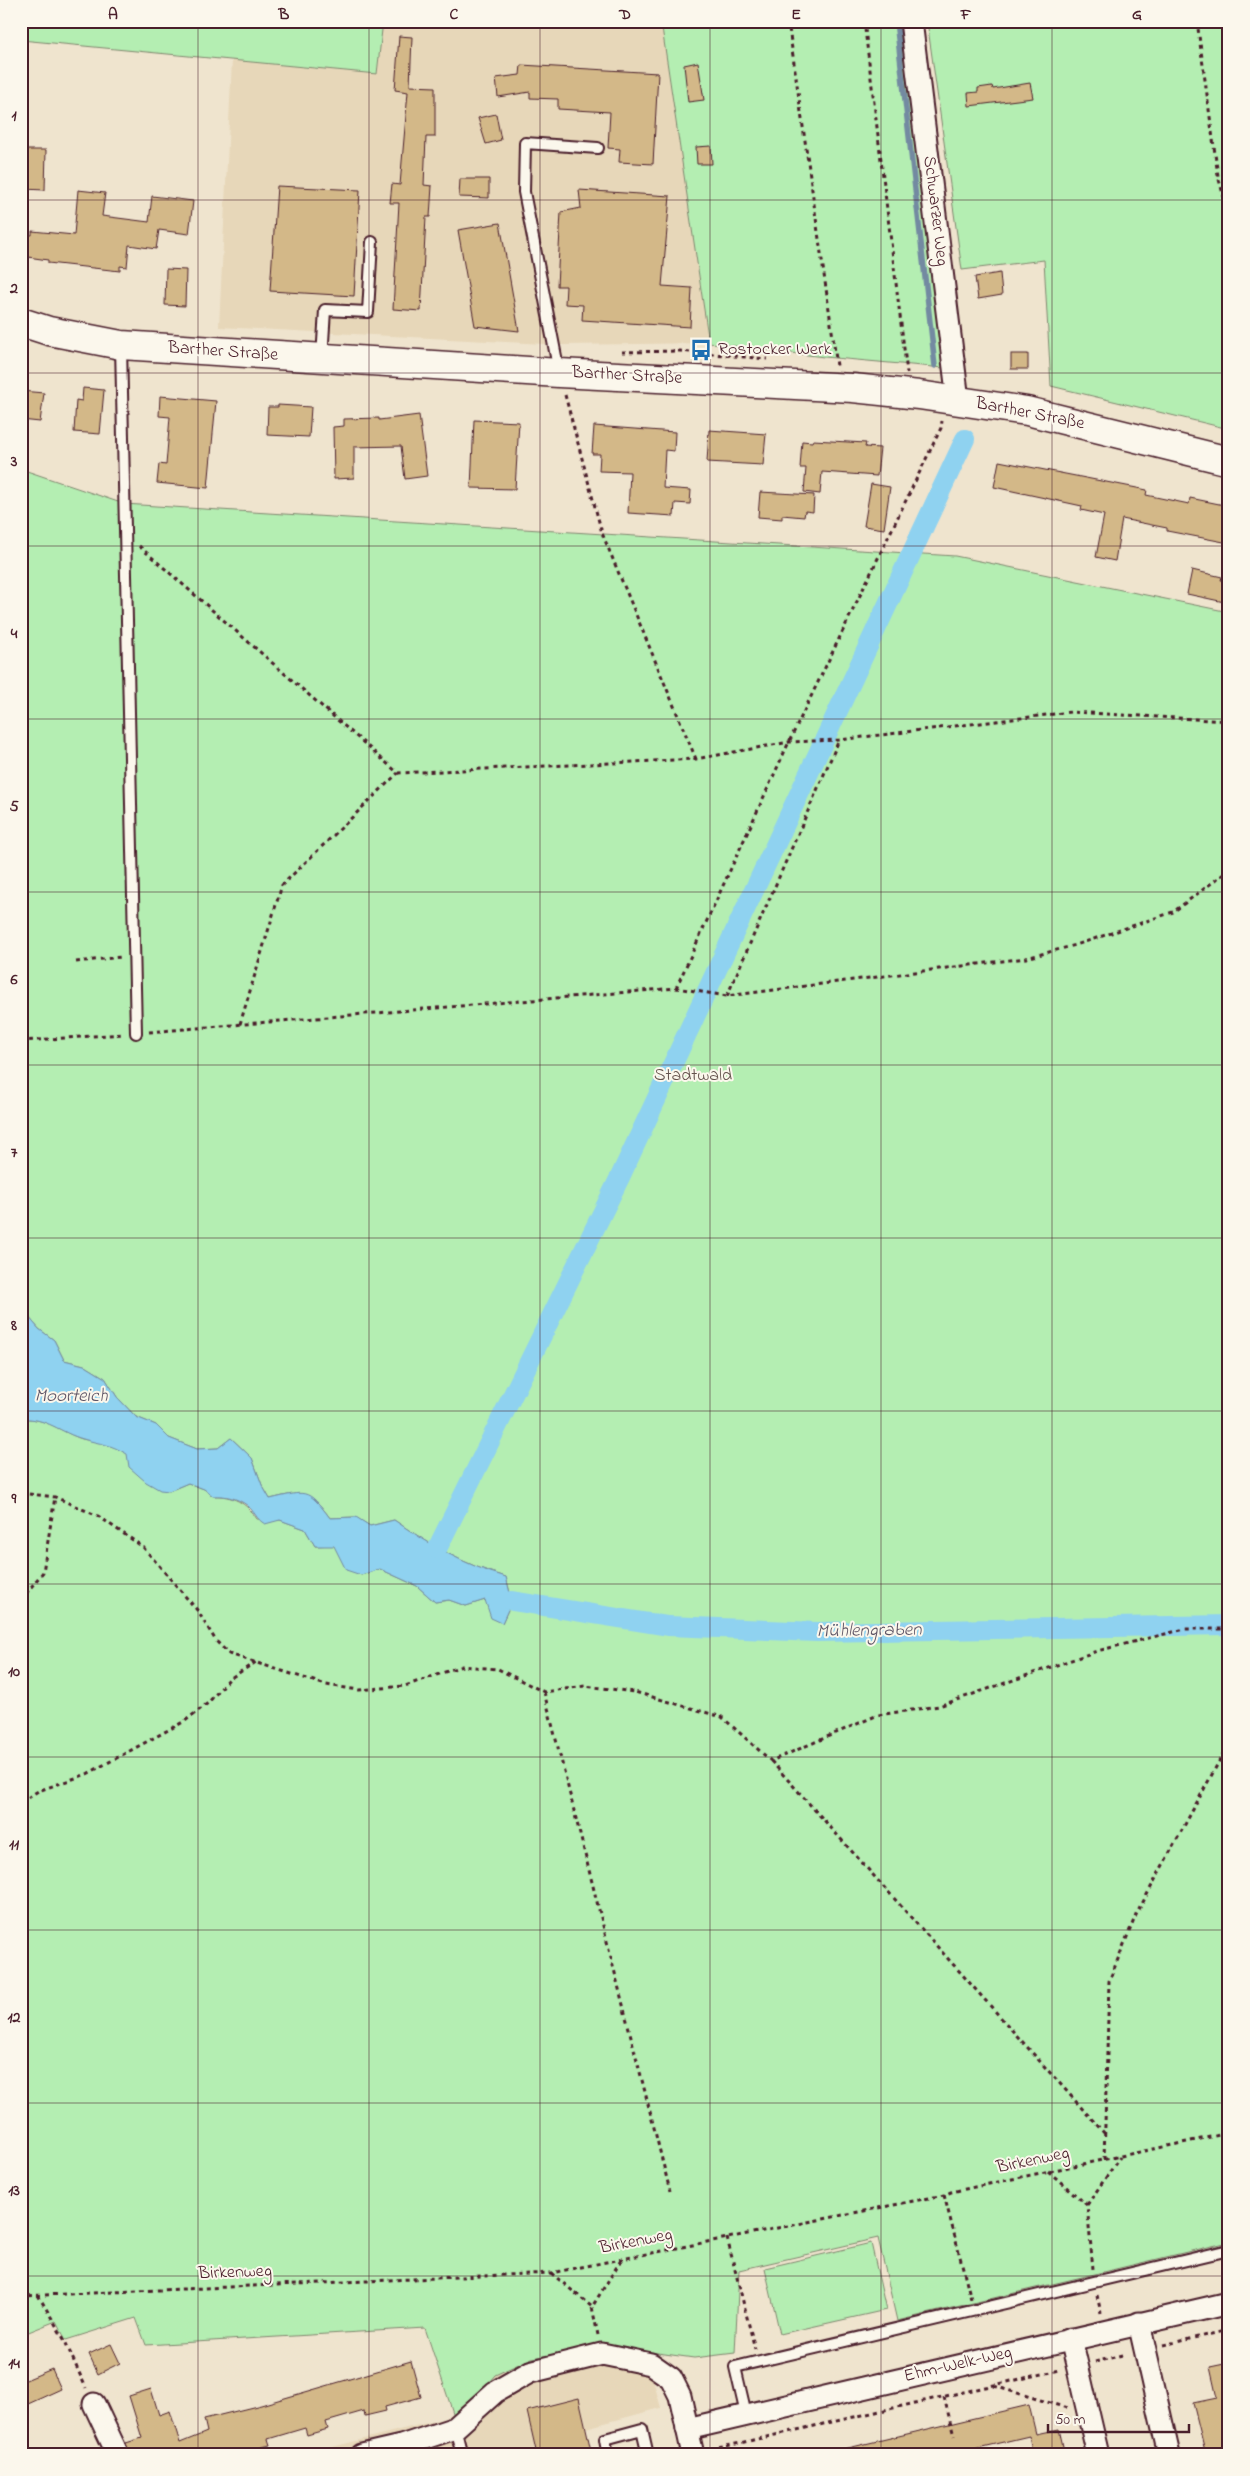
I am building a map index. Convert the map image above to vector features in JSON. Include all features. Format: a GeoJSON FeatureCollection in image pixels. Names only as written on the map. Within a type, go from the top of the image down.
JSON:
{"type":"FeatureCollection","features":[{"type":"Feature","properties":{"kind":"street","name":"Schwarzer Weg"},"geometry":{"type":"LineString","coordinates":[[911,21],[952,399]]}},
{"type":"Feature","properties":{"kind":"street","name":"Barther Straße"},"geometry":{"type":"LineString","coordinates":[[21,322],[49,331],[121,345],[559,373],[853,388],[952,399],[1035,413],[1229,461]]}},
{"type":"Feature","properties":{"kind":"street","name":"Ehm-Welk-Weg"},"geometry":{"type":"LineString","coordinates":[[687,2429],[1229,2303]]}},
{"type":"Feature","properties":{"kind":"street"},"geometry":{"type":"LineString","coordinates":[[1139,2323],[1169,2455]]}},
{"type":"Feature","properties":{"kind":"street"},"geometry":{"type":"LineString","coordinates":[[1071,2339],[1098,2455]]}},
{"type":"Feature","properties":{"kind":"street"},"geometry":{"type":"LineString","coordinates":[[362,2455],[400,2446],[455,2428],[495,2392],[530,2372],[602,2354],[651,2364],[671,2378],[680,2396],[693,2455]]}},
{"type":"Feature","properties":{"kind":"street"},"geometry":{"type":"LineString","coordinates":[[94,2404],[118,2455]]}},
{"type":"Feature","properties":{"kind":"lane"},"geometry":{"type":"LineString","coordinates":[[559,373],[524,192],[525,143],[598,148]]}},
{"type":"Feature","properties":{"kind":"lane"},"geometry":{"type":"LineString","coordinates":[[322,359],[324,310],[368,312],[372,242]]}},
{"type":"Feature","properties":{"kind":"lane"},"geometry":{"type":"LineString","coordinates":[[121,345],[136,1033]]}},
{"type":"Feature","properties":{"kind":"lane"},"geometry":{"type":"LineString","coordinates":[[746,2414],[736,2367],[975,2312],[1229,2250]]}},
{"type":"Feature","properties":{"kind":"lane"},"geometry":{"type":"LineString","coordinates":[[455,2428],[462,2455]]}},
{"type":"Feature","properties":{"kind":"lane"},"geometry":{"type":"LineString","coordinates":[[608,2455],[605,2439],[642,2429],[648,2455]]}},
{"type":"Feature","properties":{"kind":"path"},"geometry":{"type":"LineString","coordinates":[[788,21],[838,369]]}},
{"type":"Feature","properties":{"kind":"path"},"geometry":{"type":"LineString","coordinates":[[864,21],[907,373]]}},
{"type":"Feature","properties":{"kind":"path"},"geometry":{"type":"LineString","coordinates":[[1197,21],[1218,176],[1229,215]]}},
{"type":"Feature","properties":{"kind":"path"},"geometry":{"type":"LineString","coordinates":[[559,373],[602,533],[696,759]]}},
{"type":"Feature","properties":{"kind":"path"},"geometry":{"type":"LineString","coordinates":[[676,988],[789,742],[941,428],[952,399]]}},
{"type":"Feature","properties":{"kind":"path"},"geometry":{"type":"LineString","coordinates":[[125,533],[398,773]]}},
{"type":"Feature","properties":{"kind":"path"},"geometry":{"type":"LineString","coordinates":[[240,1024],[282,885],[398,773],[696,759],[789,742],[839,740],[1071,712],[1229,721]]}},
{"type":"Feature","properties":{"kind":"path"},"geometry":{"type":"LineString","coordinates":[[725,996],[839,740]]}},
{"type":"Feature","properties":{"kind":"path"},"geometry":{"type":"LineString","coordinates":[[21,1041],[676,988],[725,996],[1026,958],[1068,948],[1173,912],[1229,870]]}},
{"type":"Feature","properties":{"kind":"path"},"geometry":{"type":"LineString","coordinates":[[76,962],[134,956]]}},
{"type":"Feature","properties":{"kind":"path"},"geometry":{"type":"LineString","coordinates":[[21,1493],[55,1497],[98,1516],[143,1547],[197,1610],[216,1641],[229,1654],[257,1661],[326,1685],[359,1690],[406,1686],[462,1666],[498,1669],[544,1692],[586,1686],[635,1692],[722,1717],[771,1761],[1105,2134]]}},
{"type":"Feature","properties":{"kind":"path"},"geometry":{"type":"LineString","coordinates":[[21,1600],[43,1572],[55,1497]]}},
{"type":"Feature","properties":{"kind":"path"},"geometry":{"type":"LineString","coordinates":[[771,1761],[878,1715],[939,1706],[1096,1651],[1184,1629],[1229,1629]]}},
{"type":"Feature","properties":{"kind":"path"},"geometry":{"type":"LineString","coordinates":[[21,1802],[38,1791],[87,1774],[185,1721],[208,1702],[229,1680],[257,1661]]}},
{"type":"Feature","properties":{"kind":"path"},"geometry":{"type":"LineString","coordinates":[[544,1692],[670,2191]]}},
{"type":"Feature","properties":{"kind":"path"},"geometry":{"type":"LineString","coordinates":[[1104,2160],[1109,1981],[1136,1914],[1229,1743]]}},
{"type":"Feature","properties":{"kind":"path","name":"Birkenweg"},"geometry":{"type":"LineString","coordinates":[[21,2296],[550,2273],[944,2195],[1229,2133]]}},
{"type":"Feature","properties":{"kind":"path"},"geometry":{"type":"LineString","coordinates":[[1112,2358],[1094,2282],[1087,2205],[1120,2157]]}},
{"type":"Feature","properties":{"kind":"path"},"geometry":{"type":"LineString","coordinates":[[1048,2171],[1087,2205]]}},
{"type":"Feature","properties":{"kind":"path"},"geometry":{"type":"LineString","coordinates":[[944,2195],[975,2312]]}},
{"type":"Feature","properties":{"kind":"path"},"geometry":{"type":"LineString","coordinates":[[727,2238],[758,2362]]}},
{"type":"Feature","properties":{"kind":"path"},"geometry":{"type":"LineString","coordinates":[[592,2307],[622,2259]]}},
{"type":"Feature","properties":{"kind":"path"},"geometry":{"type":"LineString","coordinates":[[550,2273],[592,2307],[602,2354]]}},
{"type":"Feature","properties":{"kind":"path"},"geometry":{"type":"LineString","coordinates":[[38,2295],[64,2339],[94,2404]]}},
{"type":"Feature","properties":{"kind":"path"},"geometry":{"type":"LineString","coordinates":[[717,2455],[718,2448],[1229,2330]]}},
{"type":"Feature","properties":{"kind":"path"},"geometry":{"type":"LineString","coordinates":[[993,2386],[1089,2415]]}},
{"type":"Feature","properties":{"kind":"path"},"geometry":{"type":"LineString","coordinates":[[944,2397],[954,2436]]}},
{"type":"Feature","properties":{"kind":"shaded area"},"geometry":{"type":"Polygon","coordinates":[[[383,21],[661,21],[709,343],[563,345],[219,327],[232,60],[377,74],[383,21]]]}},
{"type":"Feature","properties":{"kind":"shaded area"},"geometry":{"type":"Polygon","coordinates":[[[606,2346],[645,2351],[661,2408],[586,2428],[579,2398],[527,2410],[537,2455],[301,2455],[462,2414],[495,2375],[532,2358],[606,2346]]]}},
{"type":"Feature","properties":{"kind":"green space"},"geometry":{"type":"Polygon","coordinates":[[[21,21],[383,21],[377,74],[21,40],[21,21]]]}},
{"type":"Feature","properties":{"kind":"green space"},"geometry":{"type":"Polygon","coordinates":[[[661,21],[903,21],[944,368],[824,357],[709,343],[661,21]]]}},
{"type":"Feature","properties":{"kind":"green space"},"geometry":{"type":"Polygon","coordinates":[[[927,21],[1229,21],[1229,429],[1051,386],[1044,260],[962,270],[927,21]]]}},
{"type":"Feature","properties":{"kind":"green space","name":"Stadtwald"},"geometry":{"type":"Polygon","coordinates":[[[21,469],[124,504],[955,556],[1229,612],[1229,2242],[897,2321],[878,2238],[739,2270],[735,2353],[694,2358],[606,2346],[532,2358],[495,2375],[462,2414],[454,2416],[425,2328],[146,2345],[136,2318],[66,2340],[56,2321],[21,2335],[21,1419],[38,1420],[82,1439],[106,1442],[117,1447],[133,1457],[169,1491],[188,1483],[204,1489],[213,1496],[226,1497],[244,1504],[257,1519],[280,1520],[305,1529],[315,1546],[334,1545],[361,1575],[380,1569],[417,1586],[435,1602],[449,1600],[466,1606],[485,1600],[502,1623],[512,1601],[506,1577],[475,1566],[448,1553],[394,1520],[370,1526],[355,1517],[330,1518],[317,1502],[305,1495],[298,1494],[270,1499],[262,1485],[252,1458],[231,1438],[218,1448],[197,1449],[169,1438],[156,1425],[136,1417],[117,1397],[105,1378],[84,1365],[64,1360],[54,1340],[39,1329],[21,1308],[21,469]]]}},
{"type":"Feature","properties":{"kind":"green space"},"geometry":{"type":"Polygon","coordinates":[[[871,2243],[886,2310],[780,2334],[765,2268],[871,2243]]]}},
{"type":"Feature","properties":{"kind":"water","name":"Moorteich"},"geometry":{"type":"Polygon","coordinates":[[[21,1308],[39,1329],[54,1340],[64,1360],[84,1365],[105,1378],[117,1397],[136,1417],[156,1425],[169,1438],[197,1449],[218,1448],[231,1438],[252,1458],[262,1485],[270,1499],[291,1494],[305,1494],[316,1501],[330,1518],[356,1517],[370,1526],[394,1520],[448,1553],[475,1566],[506,1577],[512,1601],[502,1623],[491,1618],[485,1600],[466,1606],[449,1600],[435,1602],[417,1586],[380,1569],[361,1575],[346,1570],[334,1546],[315,1546],[305,1529],[280,1520],[265,1524],[248,1506],[240,1501],[222,1496],[213,1496],[204,1489],[188,1483],[169,1491],[160,1490],[146,1482],[129,1467],[127,1454],[120,1450],[75,1436],[38,1420],[21,1419],[21,1308]]]}},
{"type":"Feature","properties":{"kind":"building"},"geometry":{"type":"Polygon","coordinates":[[[399,36],[412,37],[410,86],[435,87],[435,137],[426,137],[424,185],[432,186],[430,217],[426,217],[421,311],[393,309],[399,203],[390,203],[392,184],[400,185],[408,92],[395,90],[399,36]]]}},
{"type":"Feature","properties":{"kind":"building"},"geometry":{"type":"Polygon","coordinates":[[[698,62],[704,100],[688,102],[684,65],[698,62]]]}},
{"type":"Feature","properties":{"kind":"building"},"geometry":{"type":"Polygon","coordinates":[[[521,65],[658,73],[653,164],[619,162],[620,149],[608,148],[610,112],[558,109],[558,99],[530,98],[530,92],[498,97],[496,78],[520,75],[521,65]]]}},
{"type":"Feature","properties":{"kind":"building"},"geometry":{"type":"Polygon","coordinates":[[[1030,83],[1033,98],[969,106],[968,93],[978,92],[978,88],[992,86],[993,89],[1030,83]]]}},
{"type":"Feature","properties":{"kind":"building"},"geometry":{"type":"Polygon","coordinates":[[[496,114],[501,140],[486,144],[478,118],[496,114]]]}},
{"type":"Feature","properties":{"kind":"building"},"geometry":{"type":"Polygon","coordinates":[[[711,146],[712,164],[697,164],[696,147],[711,146]]]}},
{"type":"Feature","properties":{"kind":"building"},"geometry":{"type":"Polygon","coordinates":[[[23,150],[46,150],[45,190],[23,189],[23,150]]]}},
{"type":"Feature","properties":{"kind":"building"},"geometry":{"type":"Polygon","coordinates":[[[460,179],[489,179],[489,198],[459,197],[460,179]]]}},
{"type":"Feature","properties":{"kind":"building"},"geometry":{"type":"Polygon","coordinates":[[[277,186],[360,190],[354,296],[270,291],[277,186]]]}},
{"type":"Feature","properties":{"kind":"building"},"geometry":{"type":"Polygon","coordinates":[[[78,190],[105,193],[102,216],[149,222],[152,196],[193,201],[189,234],[159,230],[156,249],[129,245],[127,267],[120,266],[120,271],[48,263],[48,260],[21,256],[21,234],[32,235],[32,231],[74,235],[78,190]]]}},
{"type":"Feature","properties":{"kind":"building"},"geometry":{"type":"Polygon","coordinates":[[[579,190],[670,196],[662,286],[692,288],[690,327],[582,320],[583,305],[565,304],[566,286],[557,286],[561,212],[581,208],[579,190]]]}},
{"type":"Feature","properties":{"kind":"building"},"geometry":{"type":"Polygon","coordinates":[[[500,223],[519,331],[475,326],[458,230],[500,223]]]}},
{"type":"Feature","properties":{"kind":"building"},"geometry":{"type":"Polygon","coordinates":[[[166,269],[186,270],[185,306],[165,305],[166,269]]]}},
{"type":"Feature","properties":{"kind":"building"},"geometry":{"type":"Polygon","coordinates":[[[1000,273],[1002,295],[978,299],[975,277],[1000,273]]]}},
{"type":"Feature","properties":{"kind":"building"},"geometry":{"type":"Polygon","coordinates":[[[1011,354],[1028,354],[1028,369],[1011,369],[1011,354]]]}},
{"type":"Feature","properties":{"kind":"building"},"geometry":{"type":"Polygon","coordinates":[[[83,388],[104,390],[100,434],[74,432],[76,400],[82,401],[83,388]]]}},
{"type":"Feature","properties":{"kind":"building"},"geometry":{"type":"Polygon","coordinates":[[[21,391],[44,393],[40,422],[21,420],[21,391]]]}},
{"type":"Feature","properties":{"kind":"building"},"geometry":{"type":"Polygon","coordinates":[[[160,396],[216,401],[208,488],[157,483],[159,464],[166,465],[170,417],[159,416],[160,396]]]}},
{"type":"Feature","properties":{"kind":"building"},"geometry":{"type":"Polygon","coordinates":[[[278,405],[311,407],[309,437],[267,435],[268,407],[278,407],[278,405]]]}},
{"type":"Feature","properties":{"kind":"building"},"geometry":{"type":"Polygon","coordinates":[[[419,415],[427,476],[405,479],[401,446],[354,447],[354,478],[334,479],[333,427],[344,426],[344,419],[379,418],[379,420],[419,415]]]}},
{"type":"Feature","properties":{"kind":"building"},"geometry":{"type":"Polygon","coordinates":[[[474,420],[519,422],[515,489],[471,488],[474,420]]]}},
{"type":"Feature","properties":{"kind":"building"},"geometry":{"type":"Polygon","coordinates":[[[594,426],[675,432],[674,451],[665,450],[663,488],[691,490],[690,504],[675,503],[674,516],[628,513],[630,472],[599,471],[600,454],[592,454],[594,426]]]}},
{"type":"Feature","properties":{"kind":"building"},"geometry":{"type":"Polygon","coordinates":[[[709,430],[766,434],[763,465],[707,462],[709,430]]]}},
{"type":"Feature","properties":{"kind":"building"},"geometry":{"type":"Polygon","coordinates":[[[813,440],[866,443],[865,447],[880,448],[877,476],[822,472],[820,494],[804,492],[806,468],[800,468],[802,441],[812,442],[813,440]]]}},
{"type":"Feature","properties":{"kind":"building"},"geometry":{"type":"Polygon","coordinates":[[[999,461],[1147,490],[1146,495],[1189,504],[1190,498],[1229,506],[1229,543],[1167,531],[1167,528],[1122,519],[1115,561],[1096,557],[1104,515],[1081,510],[1082,506],[994,487],[999,461]]]}},
{"type":"Feature","properties":{"kind":"building"},"geometry":{"type":"Polygon","coordinates":[[[871,484],[890,487],[884,529],[864,526],[871,484]]]}},
{"type":"Feature","properties":{"kind":"building"},"geometry":{"type":"Polygon","coordinates":[[[760,492],[814,495],[813,512],[805,511],[804,517],[782,515],[782,519],[758,517],[760,492]]]}},
{"type":"Feature","properties":{"kind":"building"},"geometry":{"type":"Polygon","coordinates":[[[1192,570],[1222,577],[1221,580],[1229,582],[1229,603],[1187,594],[1192,570]]]}},
{"type":"Feature","properties":{"kind":"building"},"geometry":{"type":"Polygon","coordinates":[[[111,2344],[120,2363],[98,2374],[89,2354],[111,2344]]]}},
{"type":"Feature","properties":{"kind":"building"},"geometry":{"type":"Polygon","coordinates":[[[411,2361],[421,2397],[385,2407],[386,2411],[365,2416],[364,2411],[326,2422],[328,2429],[307,2435],[305,2428],[268,2439],[270,2445],[241,2455],[130,2455],[126,2443],[142,2438],[129,2396],[151,2389],[159,2415],[170,2411],[180,2443],[207,2432],[204,2419],[261,2405],[411,2361]]]}},
{"type":"Feature","properties":{"kind":"building"},"geometry":{"type":"Polygon","coordinates":[[[1229,2363],[1229,2455],[1206,2455],[1193,2403],[1217,2398],[1210,2367],[1229,2363]]]}},
{"type":"Feature","properties":{"kind":"building"},"geometry":{"type":"Polygon","coordinates":[[[52,2369],[61,2389],[28,2404],[26,2398],[21,2400],[21,2382],[52,2369]]]}},
{"type":"Feature","properties":{"kind":"building"},"geometry":{"type":"Polygon","coordinates":[[[579,2398],[592,2455],[537,2455],[527,2411],[579,2398]]]}},
{"type":"Feature","properties":{"kind":"building"},"geometry":{"type":"Polygon","coordinates":[[[1029,2405],[1036,2434],[1059,2429],[1065,2455],[1033,2455],[1029,2436],[948,2455],[845,2455],[844,2449],[1029,2405]]]}},
{"type":"Feature","properties":{"kind":"waterway"},"geometry":{"type":"LineString","coordinates":[[896,21],[935,366]]}},
{"type":"Feature","properties":{"kind":"waterway"},"geometry":{"type":"LineString","coordinates":[[437,1549],[620,1177],[965,439]]}},
{"type":"Feature","properties":{"kind":"waterway","name":"Mühlengraben"},"geometry":{"type":"LineString","coordinates":[[512,1601],[668,1626],[817,1632],[1229,1625]]}},
{"type":"Feature","properties":{"kind":"place","name":"Rostocker Werk"},"geometry":{"type":"Point","coordinates":[701,350]}}]}
